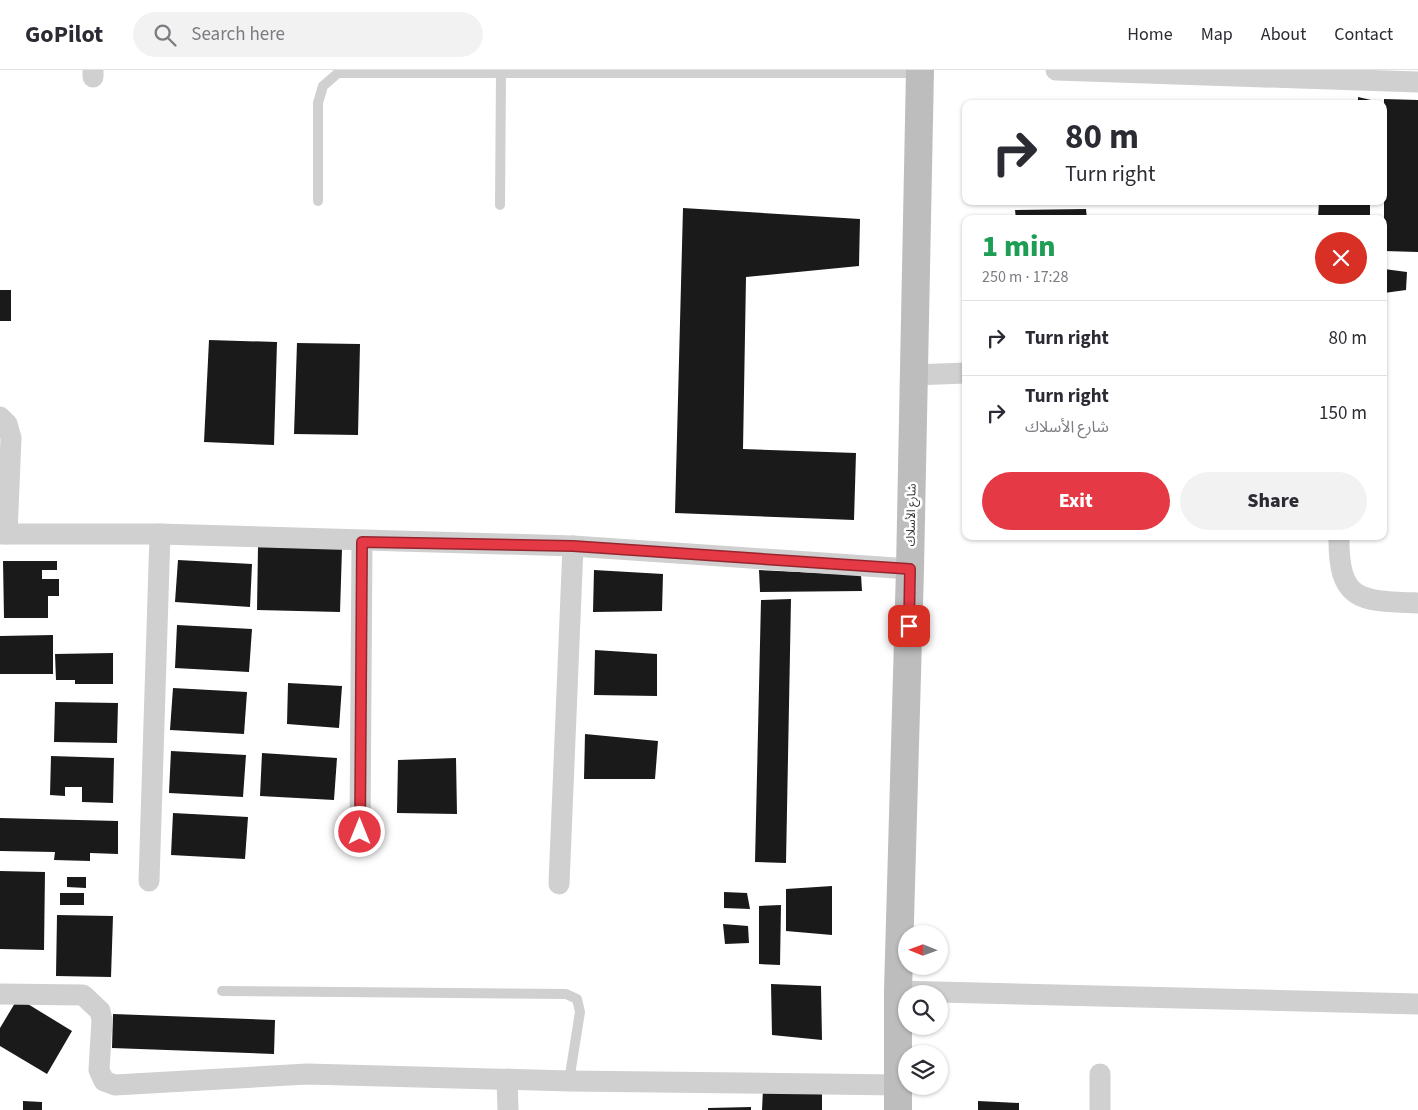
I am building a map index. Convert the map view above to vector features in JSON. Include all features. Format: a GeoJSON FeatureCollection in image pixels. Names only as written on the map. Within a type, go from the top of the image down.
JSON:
{"type":"FeatureCollection","features":[{"type":"Feature","properties":{"kind":"street"},"geometry":{"type":"LineString","coordinates":[[1056,70],[1336,75],[1418,82]]}},
{"type":"Feature","properties":{"kind":"street","name":"شارع الأسلاك"},"geometry":{"type":"LineString","coordinates":[[898,985],[910,569],[920,72]]}},
{"type":"Feature","properties":{"kind":"street"},"geometry":{"type":"LineString","coordinates":[[913,374],[962,374]]}},
{"type":"Feature","properties":{"kind":"street"},"geometry":{"type":"LineString","coordinates":[[0,417],[7,424],[11,438],[4,534],[160,534],[362,542],[573,546],[910,569]]}},
{"type":"Feature","properties":{"kind":"street"},"geometry":{"type":"LineString","coordinates":[[149,881],[160,534]]}},
{"type":"Feature","properties":{"kind":"street"},"geometry":{"type":"LineString","coordinates":[[1339,540],[1341,573],[1349,588],[1363,599],[1418,603]]}},
{"type":"Feature","properties":{"kind":"street"},"geometry":{"type":"LineString","coordinates":[[360,832],[362,542]]}},
{"type":"Feature","properties":{"kind":"street"},"geometry":{"type":"LineString","coordinates":[[559,884],[573,546]]}},
{"type":"Feature","properties":{"kind":"street"},"geometry":{"type":"LineString","coordinates":[[948,992],[1418,1004]]}},
{"type":"Feature","properties":{"kind":"street"},"geometry":{"type":"LineString","coordinates":[[0,994],[83,995],[100,1011],[102,1020],[99,1070],[104,1081],[114,1085],[307,1074],[569,1081],[898,1098]]}},
{"type":"Feature","properties":{"kind":"street","name":"شارع الأسلاك"},"geometry":{"type":"LineString","coordinates":[[898,1035],[898,1098]]}},
{"type":"Feature","properties":{"kind":"street"},"geometry":{"type":"LineString","coordinates":[[1100,1074],[1100,1110]]}},
{"type":"Feature","properties":{"kind":"street"},"geometry":{"type":"LineString","coordinates":[[506,1079],[508,1110]]}},
{"type":"Feature","properties":{"kind":"lane"},"geometry":{"type":"LineString","coordinates":[[318,201],[318,103],[323,86],[338,73],[920,72]]}},
{"type":"Feature","properties":{"kind":"lane"},"geometry":{"type":"LineString","coordinates":[[500,205],[501,73]]}},
{"type":"Feature","properties":{"kind":"lane"},"geometry":{"type":"LineString","coordinates":[[222,991],[566,994],[577,999],[580,1012],[569,1081]]}},
{"type":"Feature","properties":{"kind":"building"},"geometry":{"type":"Polygon","coordinates":[[[1358,97],[1371,100],[1358,100],[1358,97]]]}},
{"type":"Feature","properties":{"kind":"building"},"geometry":{"type":"Polygon","coordinates":[[[1384,99],[1418,100],[1418,252],[1387,251],[1387,215],[1384,215],[1384,205],[1387,205],[1387,100],[1384,99]]]}},
{"type":"Feature","properties":{"kind":"building"},"geometry":{"type":"Polygon","coordinates":[[[1319,205],[1370,205],[1370,215],[1318,215],[1319,205]]]}},
{"type":"Feature","properties":{"kind":"building"},"geometry":{"type":"Polygon","coordinates":[[[683,208],[860,219],[859,266],[746,277],[743,449],[856,453],[854,520],[675,513],[683,208]]]}},
{"type":"Feature","properties":{"kind":"building"},"geometry":{"type":"Polygon","coordinates":[[[1086,209],[1087,215],[1016,215],[1015,210],[1086,209]]]}},
{"type":"Feature","properties":{"kind":"building"},"geometry":{"type":"Polygon","coordinates":[[[1387,269],[1407,272],[1406,290],[1387,293],[1387,269]]]}},
{"type":"Feature","properties":{"kind":"building"},"geometry":{"type":"Polygon","coordinates":[[[0,290],[11,290],[11,321],[0,321],[0,290]]]}},
{"type":"Feature","properties":{"kind":"building"},"geometry":{"type":"Polygon","coordinates":[[[209,340],[277,342],[274,445],[204,442],[209,340]]]}},
{"type":"Feature","properties":{"kind":"building"},"geometry":{"type":"Polygon","coordinates":[[[297,343],[360,344],[358,435],[294,434],[297,343]]]}},
{"type":"Feature","properties":{"kind":"building"},"geometry":{"type":"Polygon","coordinates":[[[258,546],[342,549],[340,612],[257,610],[258,546]]]}},
{"type":"Feature","properties":{"kind":"building"},"geometry":{"type":"Polygon","coordinates":[[[178,560],[252,564],[250,607],[175,602],[178,560]]]}},
{"type":"Feature","properties":{"kind":"building"},"geometry":{"type":"Polygon","coordinates":[[[3,561],[57,561],[57,570],[42,570],[42,579],[59,579],[59,596],[48,596],[48,618],[4,618],[3,561]]]}},
{"type":"Feature","properties":{"kind":"building"},"geometry":{"type":"Polygon","coordinates":[[[594,570],[663,574],[662,611],[593,612],[594,570]]]}},
{"type":"Feature","properties":{"kind":"building"},"geometry":{"type":"Polygon","coordinates":[[[759,570],[861,575],[862,591],[760,592],[759,570]]]}},
{"type":"Feature","properties":{"kind":"building"},"geometry":{"type":"Polygon","coordinates":[[[791,599],[786,863],[755,862],[761,600],[791,599]]]}},
{"type":"Feature","properties":{"kind":"building"},"geometry":{"type":"Polygon","coordinates":[[[177,625],[252,629],[249,672],[175,668],[177,625]]]}},
{"type":"Feature","properties":{"kind":"building"},"geometry":{"type":"Polygon","coordinates":[[[53,635],[53,674],[0,674],[0,636],[53,635]]]}},
{"type":"Feature","properties":{"kind":"building"},"geometry":{"type":"Polygon","coordinates":[[[595,650],[657,654],[657,696],[594,695],[595,650]]]}},
{"type":"Feature","properties":{"kind":"building"},"geometry":{"type":"Polygon","coordinates":[[[113,653],[113,684],[75,684],[75,680],[56,680],[55,654],[113,653]]]}},
{"type":"Feature","properties":{"kind":"building"},"geometry":{"type":"Polygon","coordinates":[[[288,683],[342,686],[339,728],[287,724],[288,683]]]}},
{"type":"Feature","properties":{"kind":"building"},"geometry":{"type":"Polygon","coordinates":[[[173,688],[247,692],[244,734],[170,730],[173,688]]]}},
{"type":"Feature","properties":{"kind":"building"},"geometry":{"type":"Polygon","coordinates":[[[55,702],[118,703],[117,743],[54,742],[55,702]]]}},
{"type":"Feature","properties":{"kind":"building"},"geometry":{"type":"Polygon","coordinates":[[[585,734],[658,741],[655,779],[584,779],[585,734]]]}},
{"type":"Feature","properties":{"kind":"building"},"geometry":{"type":"Polygon","coordinates":[[[171,751],[246,755],[243,797],[169,793],[171,751]]]}},
{"type":"Feature","properties":{"kind":"building"},"geometry":{"type":"Polygon","coordinates":[[[262,753],[337,758],[334,800],[260,796],[262,753]]]}},
{"type":"Feature","properties":{"kind":"building"},"geometry":{"type":"Polygon","coordinates":[[[51,756],[114,758],[113,803],[82,802],[82,787],[65,787],[65,796],[50,795],[51,756]]]}},
{"type":"Feature","properties":{"kind":"building"},"geometry":{"type":"Polygon","coordinates":[[[456,758],[457,814],[397,813],[398,760],[456,758]]]}},
{"type":"Feature","properties":{"kind":"building"},"geometry":{"type":"Polygon","coordinates":[[[173,813],[248,817],[245,859],[171,855],[173,813]]]}},
{"type":"Feature","properties":{"kind":"building"},"geometry":{"type":"Polygon","coordinates":[[[0,818],[118,821],[118,854],[90,853],[90,861],[54,860],[55,852],[0,851],[0,818]]]}},
{"type":"Feature","properties":{"kind":"building"},"geometry":{"type":"Polygon","coordinates":[[[0,871],[45,872],[44,950],[0,949],[0,871]]]}},
{"type":"Feature","properties":{"kind":"building"},"geometry":{"type":"Polygon","coordinates":[[[67,877],[86,877],[86,888],[67,887],[67,877]]]}},
{"type":"Feature","properties":{"kind":"building"},"geometry":{"type":"Polygon","coordinates":[[[832,886],[832,935],[786,931],[786,889],[832,886]]]}},
{"type":"Feature","properties":{"kind":"building"},"geometry":{"type":"Polygon","coordinates":[[[724,892],[747,893],[750,909],[724,908],[724,892]]]}},
{"type":"Feature","properties":{"kind":"building"},"geometry":{"type":"Polygon","coordinates":[[[60,893],[84,893],[84,905],[60,905],[60,893]]]}},
{"type":"Feature","properties":{"kind":"building"},"geometry":{"type":"Polygon","coordinates":[[[781,905],[780,965],[759,964],[759,906],[781,905]]]}},
{"type":"Feature","properties":{"kind":"building"},"geometry":{"type":"Polygon","coordinates":[[[57,915],[113,916],[111,977],[56,976],[57,915]]]}},
{"type":"Feature","properties":{"kind":"building"},"geometry":{"type":"Polygon","coordinates":[[[723,924],[748,926],[749,943],[725,944],[723,924]]]}},
{"type":"Feature","properties":{"kind":"building"},"geometry":{"type":"Polygon","coordinates":[[[771,984],[821,986],[822,1040],[772,1035],[771,984]]]}},
{"type":"Feature","properties":{"kind":"building"},"geometry":{"type":"Polygon","coordinates":[[[18,998],[72,1031],[47,1074],[0,1046],[0,1028],[18,998]]]}},
{"type":"Feature","properties":{"kind":"building"},"geometry":{"type":"Polygon","coordinates":[[[113,1014],[275,1020],[274,1054],[112,1048],[113,1014]]]}},
{"type":"Feature","properties":{"kind":"building"},"geometry":{"type":"Polygon","coordinates":[[[763,1089],[822,1091],[822,1110],[762,1110],[763,1089]]]}},
{"type":"Feature","properties":{"kind":"building"},"geometry":{"type":"Polygon","coordinates":[[[23,1101],[42,1102],[42,1110],[23,1110],[23,1101]]]}},
{"type":"Feature","properties":{"kind":"building"},"geometry":{"type":"Polygon","coordinates":[[[978,1101],[1019,1103],[1019,1110],[978,1110],[978,1101]]]}},
{"type":"Feature","properties":{"kind":"building"},"geometry":{"type":"Polygon","coordinates":[[[751,1107],[751,1110],[708,1110],[708,1108],[751,1107]]]}},
{"type":"Feature","properties":{"kind":"route"},"geometry":{"type":"LineString","coordinates":[[360,832],[362,542],[573,546],[910,569],[909,626]]}}]}
